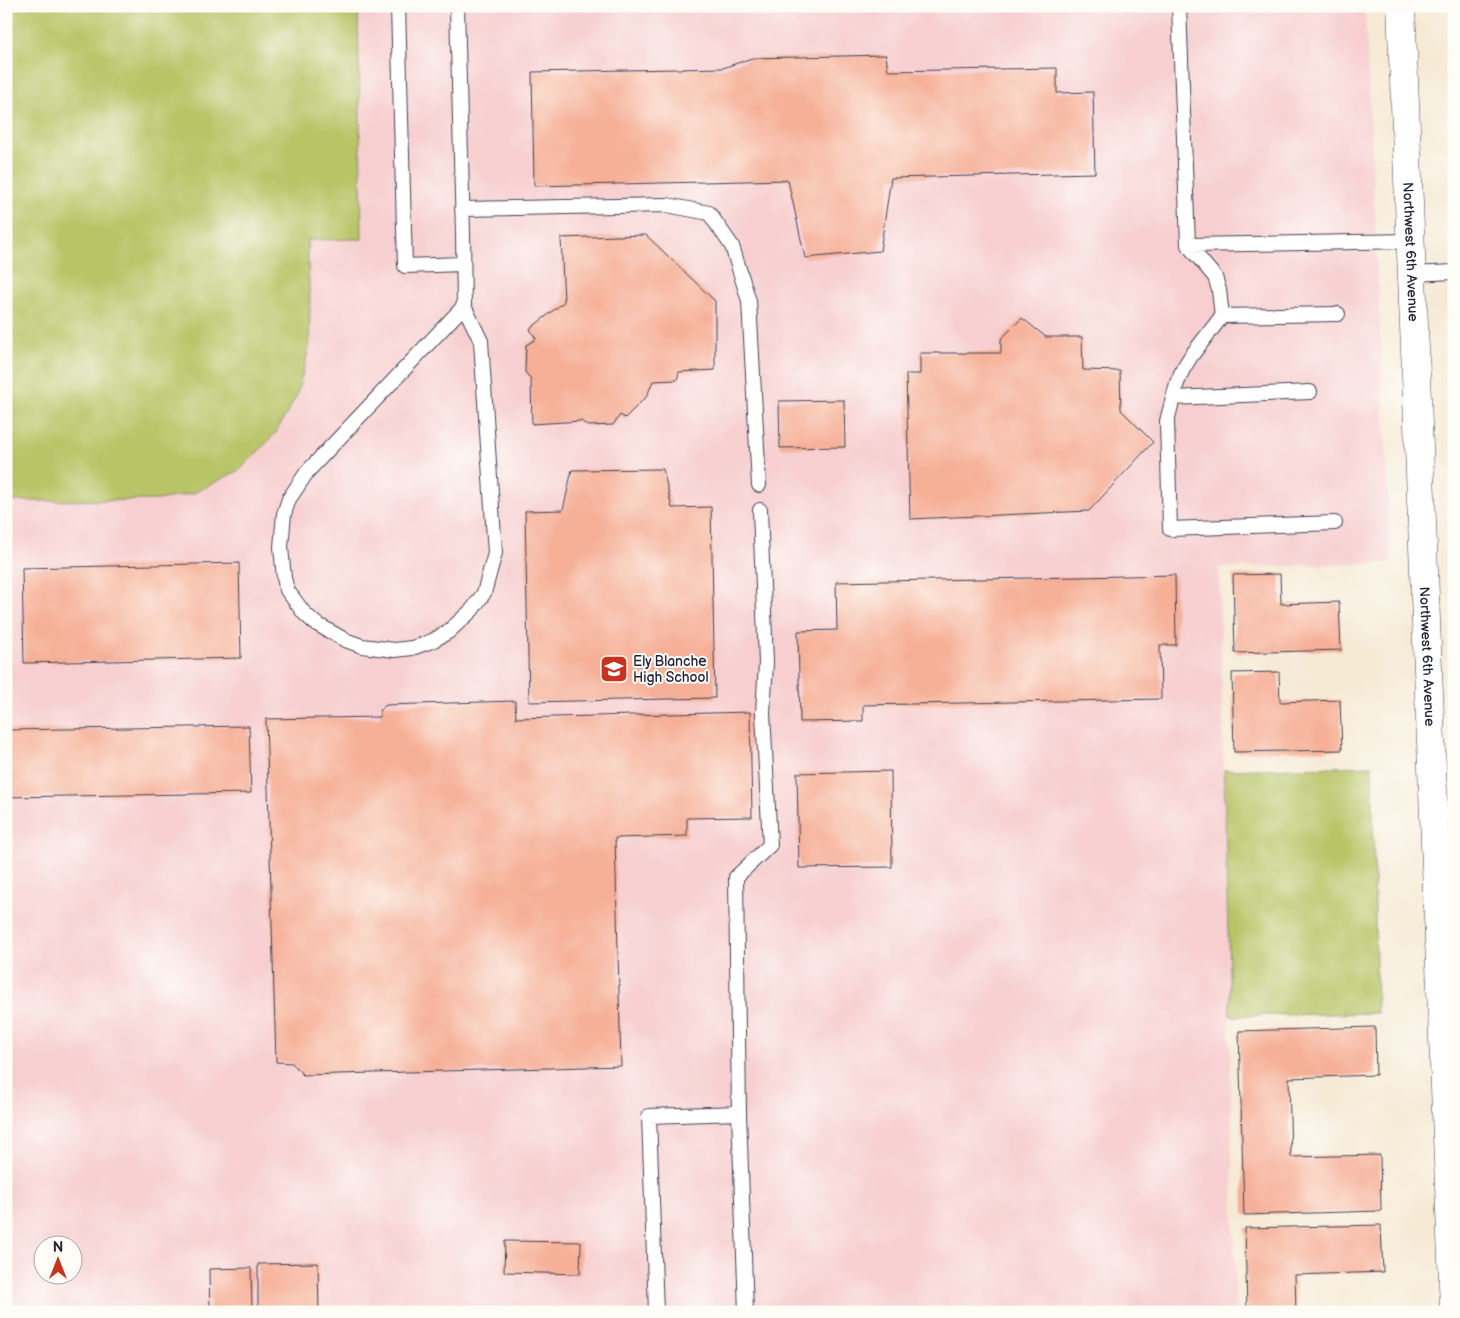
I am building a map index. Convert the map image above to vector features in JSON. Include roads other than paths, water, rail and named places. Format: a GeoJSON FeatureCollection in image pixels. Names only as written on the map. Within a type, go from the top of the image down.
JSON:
{"type":"FeatureCollection","features":[{"type":"Feature","properties":{"kind":"street","name":"Northwest 6th Avenue"},"geometry":{"type":"LineString","coordinates":[[1401,6],[1454,1308]]}},
{"type":"Feature","properties":{"kind":"lane"},"geometry":{"type":"LineString","coordinates":[[398,6],[405,266],[463,264]]}},
{"type":"Feature","properties":{"kind":"lane"},"geometry":{"type":"LineString","coordinates":[[457,6],[464,306],[481,341],[495,553],[484,593],[472,610],[448,632],[432,641],[412,648],[395,650],[362,646],[345,640],[315,623],[304,613],[287,590],[280,547],[284,514],[289,499],[307,472],[464,306]]}},
{"type":"Feature","properties":{"kind":"lane"},"geometry":{"type":"LineString","coordinates":[[1179,6],[1188,245],[1215,277],[1219,290],[1222,316],[1191,356],[1177,383],[1167,422],[1170,528],[1335,523]]}},
{"type":"Feature","properties":{"kind":"lane"},"geometry":{"type":"LineString","coordinates":[[462,209],[667,205],[709,213],[732,246],[749,301],[759,485]]}},
{"type":"Feature","properties":{"kind":"lane"},"geometry":{"type":"LineString","coordinates":[[1188,245],[1410,241]]}},
{"type":"Feature","properties":{"kind":"lane"},"geometry":{"type":"LineString","coordinates":[[1412,274],[1454,272]]}},
{"type":"Feature","properties":{"kind":"lane"},"geometry":{"type":"LineString","coordinates":[[1222,316],[1338,314]]}},
{"type":"Feature","properties":{"kind":"lane"},"geometry":{"type":"LineString","coordinates":[[1173,398],[1310,392]]}},
{"type":"Feature","properties":{"kind":"lane"},"geometry":{"type":"LineString","coordinates":[[746,1312],[739,1113],[736,877],[770,845],[762,713],[766,663],[760,510]]}},
{"type":"Feature","properties":{"kind":"lane"},"geometry":{"type":"LineString","coordinates":[[656,1312],[649,1116],[739,1113]]}},
{"type":"Feature","properties":{"kind":"place","name":"Ely Blanche High School"},"geometry":{"type":"Point","coordinates":[614,669]}}]}
